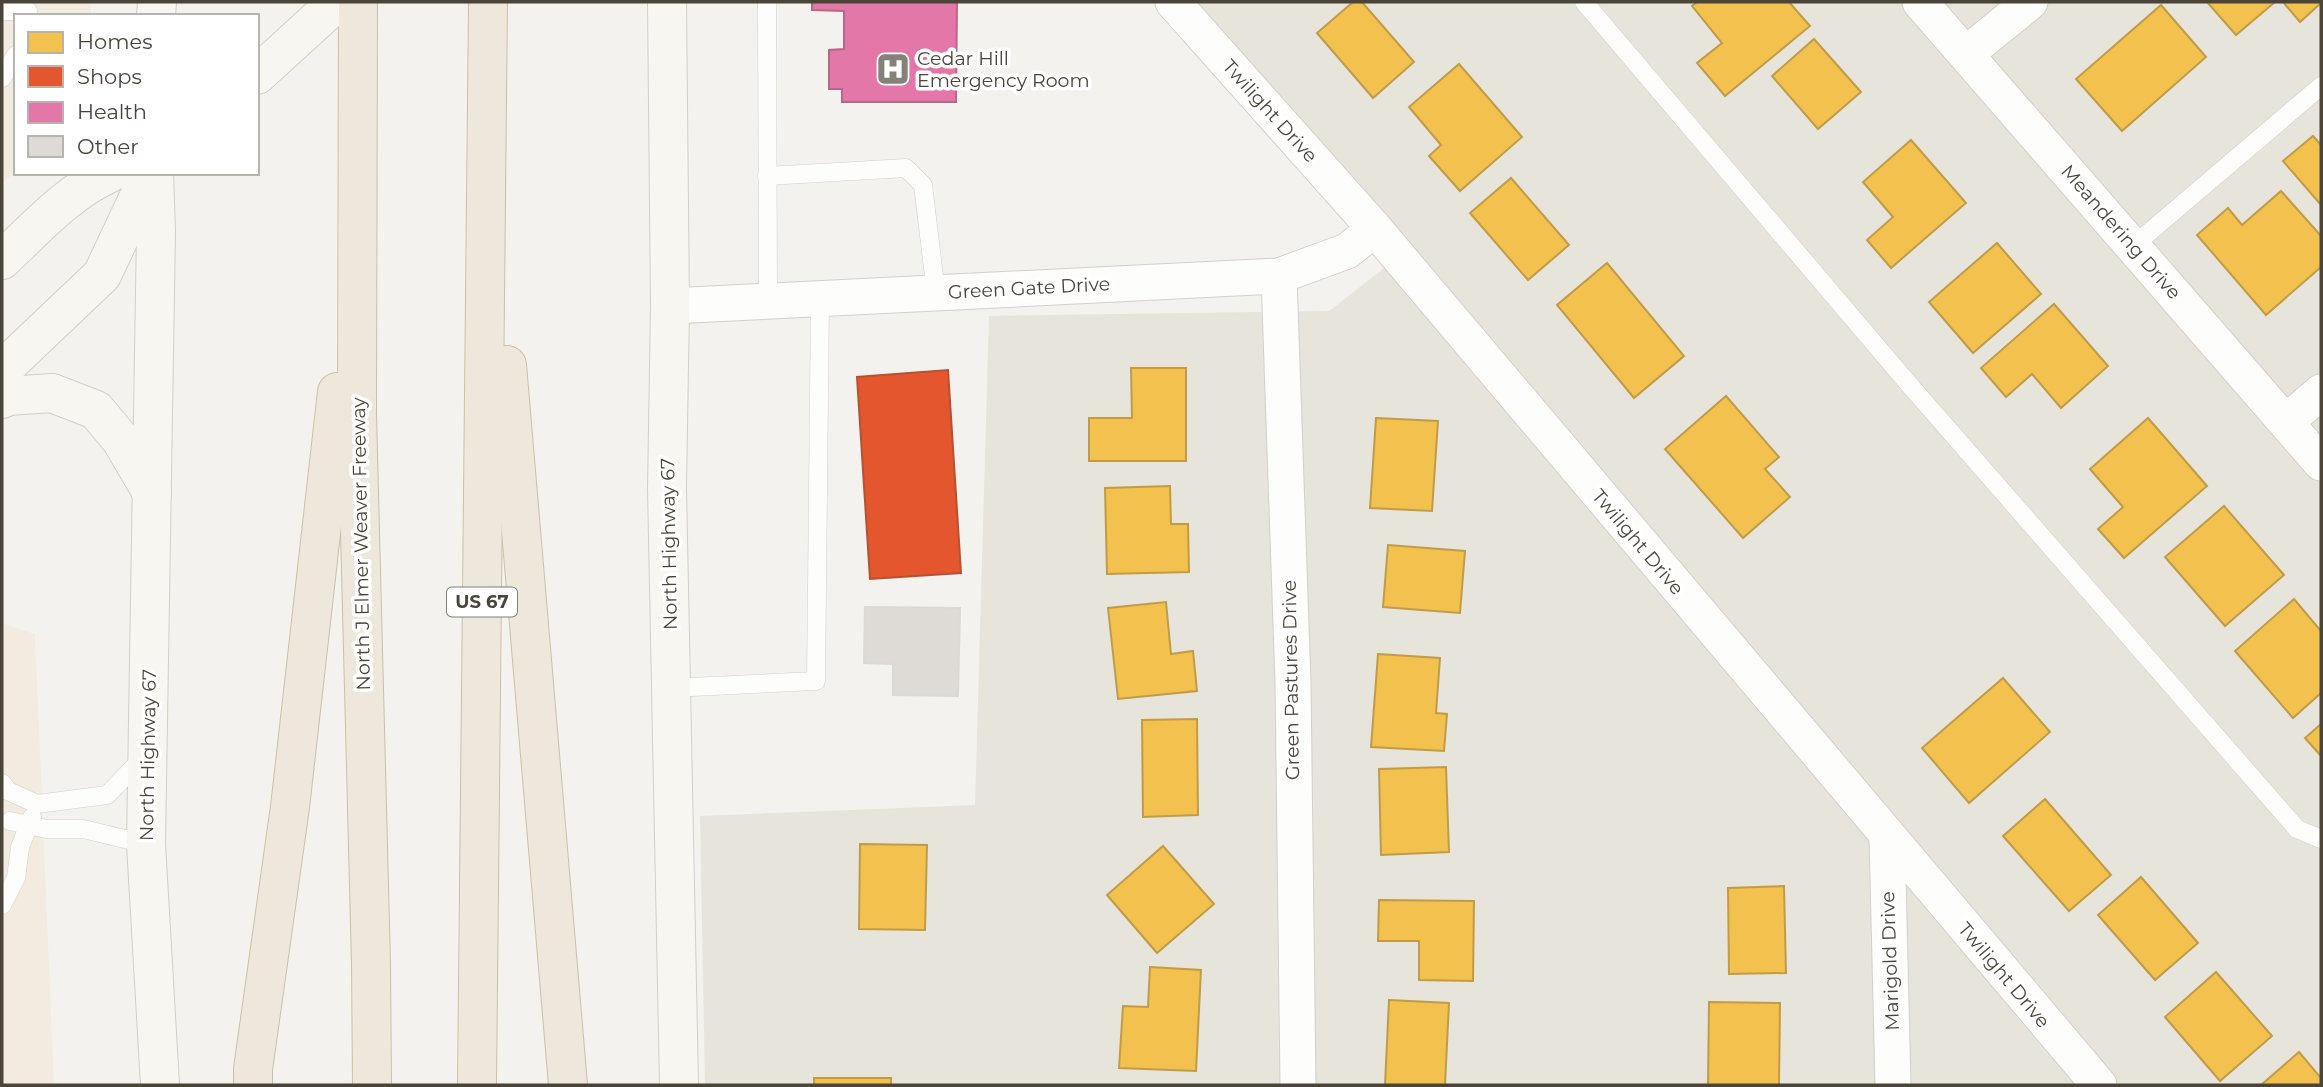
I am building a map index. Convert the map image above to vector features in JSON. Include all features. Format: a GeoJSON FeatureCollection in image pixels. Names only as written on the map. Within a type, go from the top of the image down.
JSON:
{"type":"FeatureCollection","features":[{"type":"Feature","properties":{"kind":"highway","name":"North J Elmer Weaver Freeway"},"geometry":{"type":"LineString","coordinates":[[358,2],[357,414],[372,1085]]}},
{"type":"Feature","properties":{"kind":"highway","name":"US 67"},"geometry":{"type":"LineString","coordinates":[[477,1085],[488,2]]}},
{"type":"Feature","properties":{"kind":"highway"},"geometry":{"type":"LineString","coordinates":[[487,119],[525,598],[568,1085]]}},
{"type":"Feature","properties":{"kind":"highway"},"geometry":{"type":"LineString","coordinates":[[253,1085],[253,1069],[290,807],[358,216]]}},
{"type":"Feature","properties":{"kind":"main road"},"geometry":{"type":"LineString","coordinates":[[259,73],[337,2]]}},
{"type":"Feature","properties":{"kind":"main road","name":"North Highway 67"},"geometry":{"type":"LineString","coordinates":[[667,2],[670,306],[667,488],[679,1085]]}},
{"type":"Feature","properties":{"kind":"main road"},"geometry":{"type":"LineString","coordinates":[[2,260],[64,202],[91,181],[105,175]]}},
{"type":"Feature","properties":{"kind":"main road"},"geometry":{"type":"LineString","coordinates":[[2,370],[102,275],[151,175]]}},
{"type":"Feature","properties":{"kind":"main road","name":"North Highway 67"},"geometry":{"type":"LineString","coordinates":[[152,175],[156,231],[146,844],[160,1085]]}},
{"type":"Feature","properties":{"kind":"main road"},"geometry":{"type":"LineString","coordinates":[[2,399],[8,396],[52,393],[96,410],[121,440],[152,493]]}},
{"type":"Feature","properties":{"kind":"street","name":"Twilight Drive"},"geometry":{"type":"LineString","coordinates":[[1173,2],[1375,229],[2099,1085]]}},
{"type":"Feature","properties":{"kind":"street","name":"Meandering Drive"},"geometry":{"type":"LineString","coordinates":[[1920,2],[2321,463]]}},
{"type":"Feature","properties":{"kind":"street"},"geometry":{"type":"LineString","coordinates":[[1966,54],[2030,2]]}},
{"type":"Feature","properties":{"kind":"street","name":"Green Gate Drive"},"geometry":{"type":"LineString","coordinates":[[670,306],[1279,276],[1347,251],[1375,229]]}},
{"type":"Feature","properties":{"kind":"street","name":"Green Pastures Drive"},"geometry":{"type":"LineString","coordinates":[[1279,276],[1293,682],[1298,1085]]}},
{"type":"Feature","properties":{"kind":"street"},"geometry":{"type":"LineString","coordinates":[[2286,422],[2321,392]]}},
{"type":"Feature","properties":{"kind":"street","name":"Marigold Drive"},"geometry":{"type":"LineString","coordinates":[[1887,836],[1893,1085]]}},
{"type":"Feature","properties":{"kind":"lane"},"geometry":{"type":"LineString","coordinates":[[767,2],[768,302]]}},
{"type":"Feature","properties":{"kind":"lane"},"geometry":{"type":"LineString","coordinates":[[1584,2],[1907,382],[2297,829],[2321,839]]}},
{"type":"Feature","properties":{"kind":"lane"},"geometry":{"type":"LineString","coordinates":[[2,11],[28,9]]}},
{"type":"Feature","properties":{"kind":"lane"},"geometry":{"type":"LineString","coordinates":[[2,78],[14,58]]}},
{"type":"Feature","properties":{"kind":"lane"},"geometry":{"type":"LineString","coordinates":[[2133,246],[2321,86]]}},
{"type":"Feature","properties":{"kind":"lane"},"geometry":{"type":"LineString","coordinates":[[767,176],[906,168],[923,185],[936,293]]}},
{"type":"Feature","properties":{"kind":"lane"},"geometry":{"type":"LineString","coordinates":[[671,688],[816,681],[820,299]]}},
{"type":"Feature","properties":{"kind":"lane"},"geometry":{"type":"LineString","coordinates":[[2,783],[8,791],[37,803],[107,795],[148,753]]}},
{"type":"Feature","properties":{"kind":"lane"},"geometry":{"type":"LineString","coordinates":[[2,905],[16,878],[20,847],[37,803]]}},
{"type":"Feature","properties":{"kind":"lane"},"geometry":{"type":"LineString","coordinates":[[6,817],[47,829],[83,829],[146,844]]}},
{"type":"Feature","properties":{"kind":"lane"},"geometry":{"type":"LineString","coordinates":[[6,817],[20,847]]}},
{"type":"Feature","properties":{"kind":"shaded area"},"geometry":{"type":"Polygon","coordinates":[[[2,2],[91,2],[91,14],[14,14],[14,173],[2,183],[2,2]]]}},
{"type":"Feature","properties":{"kind":"shaded area"},"geometry":{"type":"Polygon","coordinates":[[[1198,2],[2321,2],[2321,1085],[705,1085],[700,816],[975,805],[989,316],[1329,311],[1410,248],[1198,2]]]}},
{"type":"Feature","properties":{"kind":"shaded area"},"geometry":{"type":"Polygon","coordinates":[[[2,623],[35,634],[54,1085],[2,1085],[2,623]]]}},
{"type":"Feature","properties":{"kind":"building: Homes"},"geometry":{"type":"Polygon","coordinates":[[[1353,2],[1362,2],[1414,62],[1373,98],[1317,33],[1353,2]]]}},
{"type":"Feature","properties":{"kind":"building: Homes"},"geometry":{"type":"Polygon","coordinates":[[[1697,2],[1789,2],[1810,26],[1725,96],[1697,63],[1722,43],[1692,6],[1697,2]]]}},
{"type":"Feature","properties":{"kind":"building: Homes"},"geometry":{"type":"Polygon","coordinates":[[[2207,2],[2275,2],[2236,35],[2207,2]]]}},
{"type":"Feature","properties":{"kind":"building: Homes"},"geometry":{"type":"Polygon","coordinates":[[[2283,2],[2321,2],[2321,3],[2300,22],[2283,2]]]}},
{"type":"Feature","properties":{"kind":"building: Homes"},"geometry":{"type":"Polygon","coordinates":[[[2161,5],[2206,57],[2122,131],[2076,79],[2161,5]]]}},
{"type":"Feature","properties":{"kind":"building: Homes"},"geometry":{"type":"Polygon","coordinates":[[[1814,39],[1861,92],[1818,129],[1772,76],[1814,39]]]}},
{"type":"Feature","properties":{"kind":"building: Homes"},"geometry":{"type":"Polygon","coordinates":[[[1459,64],[1522,137],[1460,191],[1429,156],[1441,145],[1409,107],[1459,64]]]}},
{"type":"Feature","properties":{"kind":"building: Homes"},"geometry":{"type":"Polygon","coordinates":[[[2313,136],[2321,145],[2321,205],[2283,161],[2313,136]]]}},
{"type":"Feature","properties":{"kind":"building: Homes"},"geometry":{"type":"Polygon","coordinates":[[[1911,140],[1966,203],[1891,268],[1867,240],[1893,217],[1863,182],[1911,140]]]}},
{"type":"Feature","properties":{"kind":"building: Homes"},"geometry":{"type":"Polygon","coordinates":[[[1511,178],[1569,245],[1528,280],[1470,213],[1511,178]]]}},
{"type":"Feature","properties":{"kind":"building: Homes"},"geometry":{"type":"Polygon","coordinates":[[[2281,191],[2321,236],[2321,267],[2266,315],[2197,235],[2228,208],[2242,225],[2281,191]]]}},
{"type":"Feature","properties":{"kind":"building: Homes"},"geometry":{"type":"Polygon","coordinates":[[[1997,243],[2041,294],[1973,353],[1929,302],[1997,243]]]}},
{"type":"Feature","properties":{"kind":"building: Homes"},"geometry":{"type":"Polygon","coordinates":[[[1607,263],[1684,356],[1634,398],[1557,305],[1607,263]]]}},
{"type":"Feature","properties":{"kind":"building: Homes"},"geometry":{"type":"Polygon","coordinates":[[[2054,304],[2108,366],[2061,408],[2032,374],[2006,397],[1981,368],[2054,304]]]}},
{"type":"Feature","properties":{"kind":"building: Homes"},"geometry":{"type":"Polygon","coordinates":[[[1131,368],[1186,368],[1186,461],[1089,461],[1089,418],[1132,418],[1131,368]]]}},
{"type":"Feature","properties":{"kind":"building: Homes"},"geometry":{"type":"Polygon","coordinates":[[[1726,396],[1779,457],[1765,469],[1790,497],[1743,538],[1665,449],[1726,396]]]}},
{"type":"Feature","properties":{"kind":"building: Homes"},"geometry":{"type":"Polygon","coordinates":[[[1376,418],[1438,421],[1432,511],[1370,508],[1376,418]]]}},
{"type":"Feature","properties":{"kind":"building: Homes"},"geometry":{"type":"Polygon","coordinates":[[[2148,418],[2207,486],[2124,558],[2098,529],[2123,507],[2090,469],[2148,418]]]}},
{"type":"Feature","properties":{"kind":"building: Homes"},"geometry":{"type":"Polygon","coordinates":[[[1170,486],[1171,524],[1188,524],[1189,572],[1107,574],[1105,488],[1170,486]]]}},
{"type":"Feature","properties":{"kind":"building: Homes"},"geometry":{"type":"Polygon","coordinates":[[[2224,506],[2284,575],[2225,626],[2165,557],[2224,506]]]}},
{"type":"Feature","properties":{"kind":"building: Homes"},"geometry":{"type":"Polygon","coordinates":[[[1388,545],[1465,551],[1460,613],[1383,607],[1388,545]]]}},
{"type":"Feature","properties":{"kind":"building: Homes"},"geometry":{"type":"Polygon","coordinates":[[[2294,599],[2321,631],[2321,693],[2293,718],[2235,651],[2294,599]]]}},
{"type":"Feature","properties":{"kind":"building: Homes"},"geometry":{"type":"Polygon","coordinates":[[[1166,602],[1171,654],[1193,651],[1197,691],[1118,699],[1108,608],[1166,602]]]}},
{"type":"Feature","properties":{"kind":"building: Homes"},"geometry":{"type":"Polygon","coordinates":[[[1378,654],[1440,658],[1436,713],[1447,714],[1444,751],[1371,747],[1378,654]]]}},
{"type":"Feature","properties":{"kind":"building: Homes"},"geometry":{"type":"Polygon","coordinates":[[[2003,678],[2050,732],[1969,803],[1922,748],[2003,678]]]}},
{"type":"Feature","properties":{"kind":"building: Homes"},"geometry":{"type":"Polygon","coordinates":[[[1197,719],[1198,815],[1143,817],[1142,720],[1197,719]]]}},
{"type":"Feature","properties":{"kind":"building: Homes"},"geometry":{"type":"Polygon","coordinates":[[[2321,724],[2321,756],[2305,738],[2321,724]]]}},
{"type":"Feature","properties":{"kind":"building: Homes"},"geometry":{"type":"Polygon","coordinates":[[[1446,767],[1449,852],[1381,855],[1379,769],[1446,767]]]}},
{"type":"Feature","properties":{"kind":"building: Homes"},"geometry":{"type":"Polygon","coordinates":[[[2045,799],[2111,875],[2069,911],[2003,836],[2045,799]]]}},
{"type":"Feature","properties":{"kind":"building: Homes"},"geometry":{"type":"Polygon","coordinates":[[[860,844],[927,845],[925,930],[859,929],[860,844]]]}},
{"type":"Feature","properties":{"kind":"building: Homes"},"geometry":{"type":"Polygon","coordinates":[[[1163,846],[1214,904],[1157,953],[1107,895],[1163,846]]]}},
{"type":"Feature","properties":{"kind":"building: Homes"},"geometry":{"type":"Polygon","coordinates":[[[2141,877],[2198,943],[2155,980],[2098,915],[2141,877]]]}},
{"type":"Feature","properties":{"kind":"building: Homes"},"geometry":{"type":"Polygon","coordinates":[[[1784,886],[1786,973],[1729,974],[1728,888],[1784,886]]]}},
{"type":"Feature","properties":{"kind":"building: Homes"},"geometry":{"type":"Polygon","coordinates":[[[1379,900],[1474,901],[1473,981],[1419,980],[1419,941],[1378,941],[1379,900]]]}},
{"type":"Feature","properties":{"kind":"building: Homes"},"geometry":{"type":"Polygon","coordinates":[[[1150,967],[1201,970],[1196,1071],[1119,1068],[1123,1006],[1148,1007],[1150,967]]]}},
{"type":"Feature","properties":{"kind":"building: Homes"},"geometry":{"type":"Polygon","coordinates":[[[2216,972],[2272,1036],[2220,1081],[2165,1017],[2216,972]]]}},
{"type":"Feature","properties":{"kind":"building: Homes"},"geometry":{"type":"Polygon","coordinates":[[[1389,1000],[1449,1003],[1445,1085],[1385,1085],[1389,1000]]]}},
{"type":"Feature","properties":{"kind":"building: Homes"},"geometry":{"type":"Polygon","coordinates":[[[1709,1002],[1780,1003],[1779,1085],[1708,1085],[1709,1002]]]}},
{"type":"Feature","properties":{"kind":"building: Homes"},"geometry":{"type":"Polygon","coordinates":[[[2299,1052],[2321,1078],[2321,1085],[2261,1085],[2299,1052]]]}},
{"type":"Feature","properties":{"kind":"building: Homes"},"geometry":{"type":"Polygon","coordinates":[[[814,1078],[891,1078],[891,1085],[814,1085],[814,1078]]]}},
{"type":"Feature","properties":{"kind":"building: Shops"},"geometry":{"type":"Polygon","coordinates":[[[948,370],[961,573],[870,579],[857,377],[948,370]]]}},
{"type":"Feature","properties":{"kind":"building: Health","name":"Cedar Hill Emergency Room"},"geometry":{"type":"Polygon","coordinates":[[[812,2],[957,2],[956,102],[842,102],[842,89],[829,89],[829,50],[844,49],[844,11],[812,10],[812,2]]]}},
{"type":"Feature","properties":{"kind":"building: Other"},"geometry":{"type":"Polygon","coordinates":[[[865,607],[960,608],[958,696],[893,695],[893,664],[864,663],[865,607]]]}},
{"type":"Feature","properties":{"kind":"place","name":"Cedar Hill Emergency Room"},"geometry":{"type":"Point","coordinates":[893,69]}}]}
